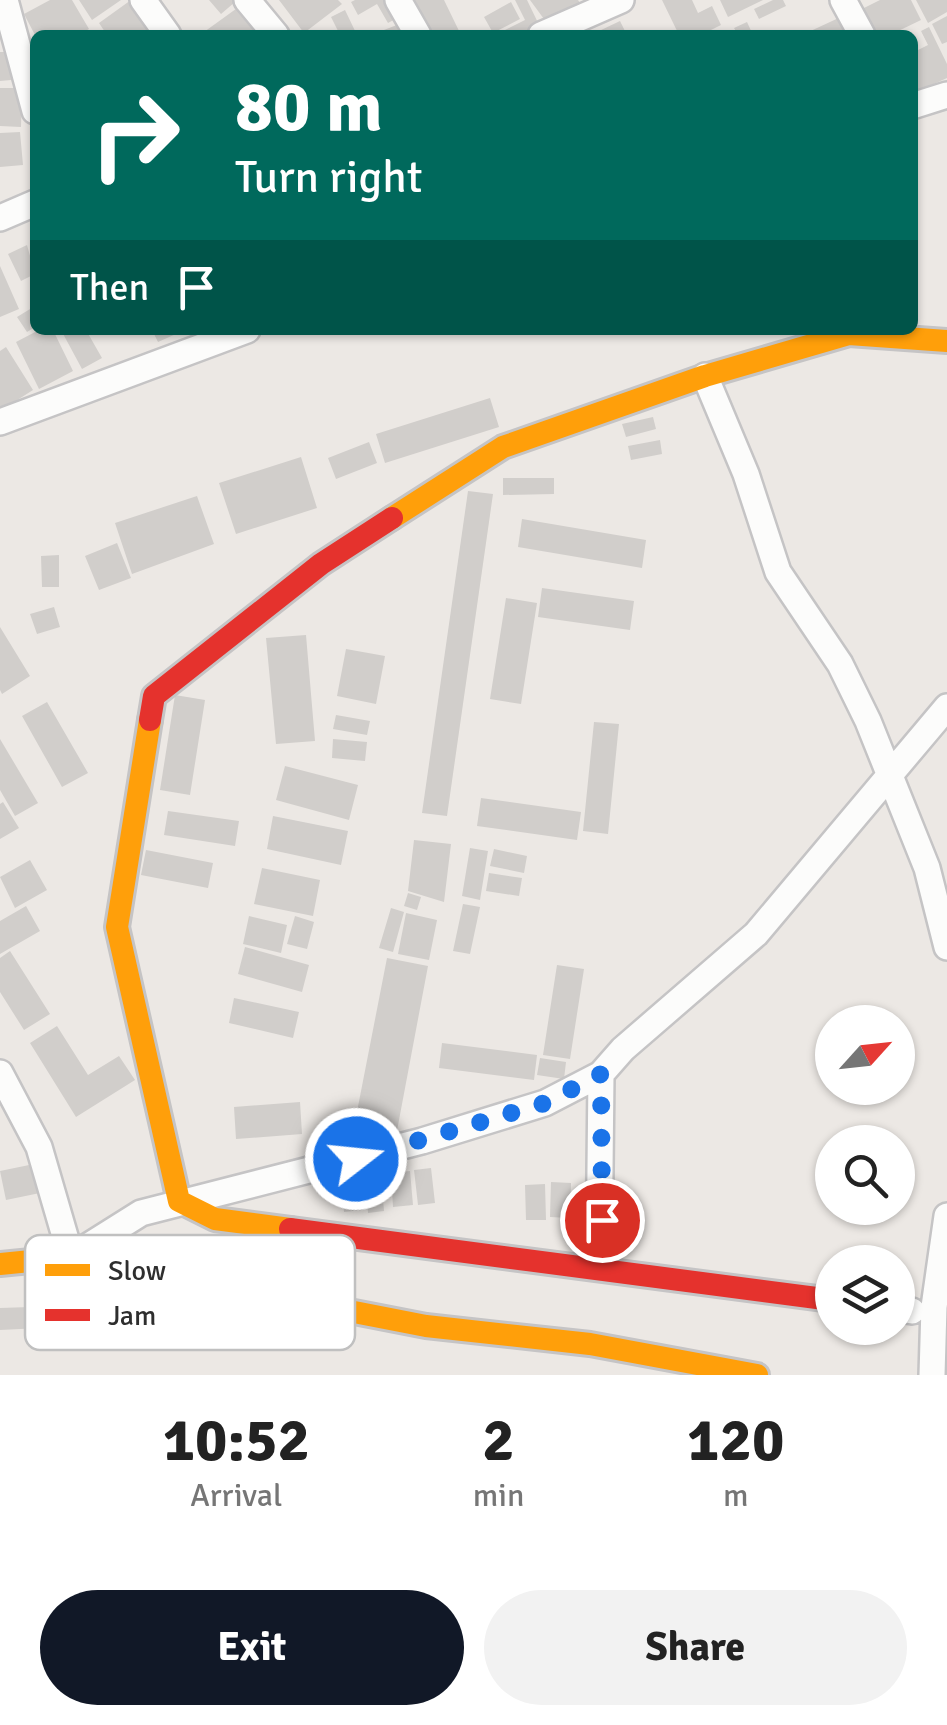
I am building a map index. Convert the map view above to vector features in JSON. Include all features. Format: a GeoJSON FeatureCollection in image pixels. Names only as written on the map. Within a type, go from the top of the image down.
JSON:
{"type":"FeatureCollection","features":[{"type":"Feature","properties":{"kind":"street"},"geometry":{"type":"LineString","coordinates":[[6,0],[30,92]]}},
{"type":"Feature","properties":{"kind":"street"},"geometry":{"type":"LineString","coordinates":[[143,0],[164,30]]}},
{"type":"Feature","properties":{"kind":"street"},"geometry":{"type":"LineString","coordinates":[[246,0],[272,30]]}},
{"type":"Feature","properties":{"kind":"street"},"geometry":{"type":"LineString","coordinates":[[398,0],[415,30]]}},
{"type":"Feature","properties":{"kind":"street"},"geometry":{"type":"LineString","coordinates":[[843,0],[859,30]]}},
{"type":"Feature","properties":{"kind":"street"},"geometry":{"type":"LineString","coordinates":[[556,30],[614,1]]}},
{"type":"Feature","properties":{"kind":"street"},"geometry":{"type":"LineString","coordinates":[[918,104],[947,94]]}},
{"type":"Feature","properties":{"kind":"street"},"geometry":{"type":"LineString","coordinates":[[0,218],[30,205]]}},
{"type":"Feature","properties":{"kind":"street"},"geometry":{"type":"LineString","coordinates":[[0,422],[234,335]]}},
{"type":"Feature","properties":{"kind":"street"},"geometry":{"type":"LineString","coordinates":[[178,1201],[116,927],[154,696],[321,564],[503,447],[705,376],[846,335]]}},
{"type":"Feature","properties":{"kind":"street"},"geometry":{"type":"LineString","coordinates":[[863,335],[947,341]]}},
{"type":"Feature","properties":{"kind":"street"},"geometry":{"type":"LineString","coordinates":[[705,376],[746,474],[778,572],[848,678],[891,778],[927,868],[947,948]]}},
{"type":"Feature","properties":{"kind":"street"},"geometry":{"type":"LineString","coordinates":[[106,1235],[141,1213],[178,1201],[323,1168],[545,1103],[601,1074],[623,1048],[756,934],[947,707]]}},
{"type":"Feature","properties":{"kind":"street"},"geometry":{"type":"LineString","coordinates":[[0,1073],[39,1146],[65,1235]]}},
{"type":"Feature","properties":{"kind":"street"},"geometry":{"type":"LineString","coordinates":[[599,1266],[601,1074]]}},
{"type":"Feature","properties":{"kind":"street"},"geometry":{"type":"LineString","coordinates":[[178,1201],[215,1219],[346,1235]]}},
{"type":"Feature","properties":{"kind":"street"},"geometry":{"type":"LineString","coordinates":[[932,1375],[934,1307],[947,1216]]}},
{"type":"Feature","properties":{"kind":"street"},"geometry":{"type":"LineString","coordinates":[[355,1236],[815,1298]]}},
{"type":"Feature","properties":{"kind":"street"},"geometry":{"type":"LineString","coordinates":[[0,1264],[25,1262]]}},
{"type":"Feature","properties":{"kind":"street"},"geometry":{"type":"LineString","coordinates":[[355,1312],[426,1326],[590,1344],[757,1375]]}},
{"type":"Feature","properties":{"kind":"building"},"geometry":{"type":"Polygon","coordinates":[[[50,0],[72,0],[89,29],[32,30],[24,14],[50,0]]]}},
{"type":"Feature","properties":{"kind":"building"},"geometry":{"type":"Polygon","coordinates":[[[79,0],[121,0],[92,20],[79,0]]]}},
{"type":"Feature","properties":{"kind":"building"},"geometry":{"type":"Polygon","coordinates":[[[136,0],[158,30],[104,30],[99,23],[136,0]]]}},
{"type":"Feature","properties":{"kind":"building"},"geometry":{"type":"Polygon","coordinates":[[[209,0],[233,0],[235,2],[221,14],[209,0]]]}},
{"type":"Feature","properties":{"kind":"building"},"geometry":{"type":"Polygon","coordinates":[[[279,0],[338,0],[342,4],[308,30],[302,30],[279,0]]]}},
{"type":"Feature","properties":{"kind":"building"},"geometry":{"type":"Polygon","coordinates":[[[390,0],[399,17],[388,23],[377,4],[358,15],[351,2],[390,0]]]}},
{"type":"Feature","properties":{"kind":"building"},"geometry":{"type":"Polygon","coordinates":[[[412,0],[444,0],[459,30],[427,30],[412,0]]]}},
{"type":"Feature","properties":{"kind":"building"},"geometry":{"type":"Polygon","coordinates":[[[515,0],[527,0],[541,29],[505,30],[525,20],[515,0]]]}},
{"type":"Feature","properties":{"kind":"building"},"geometry":{"type":"Polygon","coordinates":[[[530,0],[578,0],[583,7],[552,30],[530,0]]]}},
{"type":"Feature","properties":{"kind":"building"},"geometry":{"type":"Polygon","coordinates":[[[662,0],[692,0],[698,13],[712,6],[721,25],[711,30],[677,30],[662,0]]]}},
{"type":"Feature","properties":{"kind":"building"},"geometry":{"type":"Polygon","coordinates":[[[720,0],[763,0],[728,17],[720,0]]]}},
{"type":"Feature","properties":{"kind":"building"},"geometry":{"type":"Polygon","coordinates":[[[783,0],[786,6],[759,19],[754,9],[783,0]]]}},
{"type":"Feature","properties":{"kind":"building"},"geometry":{"type":"Polygon","coordinates":[[[880,0],[911,0],[921,20],[900,30],[872,30],[862,9],[880,0]]]}},
{"type":"Feature","properties":{"kind":"building"},"geometry":{"type":"Polygon","coordinates":[[[916,0],[947,0],[947,12],[928,23],[916,0]]]}},
{"type":"Feature","properties":{"kind":"building"},"geometry":{"type":"Polygon","coordinates":[[[511,2],[520,19],[491,30],[484,17],[511,2]]]}},
{"type":"Feature","properties":{"kind":"building"},"geometry":{"type":"Polygon","coordinates":[[[240,6],[257,30],[207,30],[240,6]]]}},
{"type":"Feature","properties":{"kind":"building"},"geometry":{"type":"Polygon","coordinates":[[[345,10],[355,30],[338,30],[331,17],[345,10]]]}},
{"type":"Feature","properties":{"kind":"building"},"geometry":{"type":"Polygon","coordinates":[[[845,15],[852,30],[813,30],[845,15]]]}},
{"type":"Feature","properties":{"kind":"building"},"geometry":{"type":"Polygon","coordinates":[[[947,16],[947,42],[942,44],[932,24],[947,16]]]}},
{"type":"Feature","properties":{"kind":"building"},"geometry":{"type":"Polygon","coordinates":[[[620,21],[624,30],[601,30],[620,21]]]}},
{"type":"Feature","properties":{"kind":"building"},"geometry":{"type":"Polygon","coordinates":[[[747,22],[751,30],[735,30],[747,22]]]}},
{"type":"Feature","properties":{"kind":"building"},"geometry":{"type":"Polygon","coordinates":[[[402,23],[404,30],[384,30],[402,23]]]}},
{"type":"Feature","properties":{"kind":"building"},"geometry":{"type":"Polygon","coordinates":[[[929,27],[947,64],[947,78],[918,91],[918,50],[928,45],[921,31],[929,27]]]}},
{"type":"Feature","properties":{"kind":"building"},"geometry":{"type":"Polygon","coordinates":[[[0,52],[9,52],[11,80],[0,81],[0,52]]]}},
{"type":"Feature","properties":{"kind":"building"},"geometry":{"type":"Polygon","coordinates":[[[0,88],[22,88],[21,127],[0,126],[0,88]]]}},
{"type":"Feature","properties":{"kind":"building"},"geometry":{"type":"Polygon","coordinates":[[[20,132],[23,165],[0,167],[0,133],[20,132]]]}},
{"type":"Feature","properties":{"kind":"building"},"geometry":{"type":"Polygon","coordinates":[[[27,245],[30,276],[21,281],[8,254],[27,245]]]}},
{"type":"Feature","properties":{"kind":"building"},"geometry":{"type":"Polygon","coordinates":[[[0,266],[19,309],[0,317],[0,266]]]}},
{"type":"Feature","properties":{"kind":"building"},"geometry":{"type":"Polygon","coordinates":[[[30,309],[30,330],[27,332],[17,317],[30,309]]]}},
{"type":"Feature","properties":{"kind":"building"},"geometry":{"type":"Polygon","coordinates":[[[30,335],[55,335],[73,371],[39,389],[16,342],[30,335]]]}},
{"type":"Feature","properties":{"kind":"building"},"geometry":{"type":"Polygon","coordinates":[[[64,335],[89,335],[102,358],[82,369],[64,335]]]}},
{"type":"Feature","properties":{"kind":"building"},"geometry":{"type":"Polygon","coordinates":[[[154,335],[174,335],[158,342],[154,335]]]}},
{"type":"Feature","properties":{"kind":"building"},"geometry":{"type":"Polygon","coordinates":[[[6,347],[33,390],[0,411],[0,351],[6,347]]]}},
{"type":"Feature","properties":{"kind":"building"},"geometry":{"type":"Polygon","coordinates":[[[490,398],[499,427],[385,463],[376,434],[490,398]]]}},
{"type":"Feature","properties":{"kind":"building"},"geometry":{"type":"Polygon","coordinates":[[[653,417],[656,429],[626,437],[622,424],[653,417]]]}},
{"type":"Feature","properties":{"kind":"building"},"geometry":{"type":"Polygon","coordinates":[[[660,440],[662,454],[631,460],[628,446],[660,440]]]}},
{"type":"Feature","properties":{"kind":"building"},"geometry":{"type":"Polygon","coordinates":[[[369,442],[377,463],[336,479],[328,458],[369,442]]]}},
{"type":"Feature","properties":{"kind":"building"},"geometry":{"type":"Polygon","coordinates":[[[301,457],[317,508],[236,534],[219,483],[301,457]]]}},
{"type":"Feature","properties":{"kind":"building"},"geometry":{"type":"Polygon","coordinates":[[[503,478],[554,478],[554,494],[503,495],[503,478]]]}},
{"type":"Feature","properties":{"kind":"building"},"geometry":{"type":"Polygon","coordinates":[[[468,491],[493,494],[447,816],[422,813],[468,491]]]}},
{"type":"Feature","properties":{"kind":"building"},"geometry":{"type":"Polygon","coordinates":[[[197,496],[214,544],[132,574],[115,523],[197,496]]]}},
{"type":"Feature","properties":{"kind":"building"},"geometry":{"type":"Polygon","coordinates":[[[522,519],[646,540],[642,568],[518,547],[522,519]]]}},
{"type":"Feature","properties":{"kind":"building"},"geometry":{"type":"Polygon","coordinates":[[[117,543],[131,578],[99,590],[85,556],[117,543]]]}},
{"type":"Feature","properties":{"kind":"building"},"geometry":{"type":"Polygon","coordinates":[[[59,555],[59,587],[42,587],[41,556],[59,555]]]}},
{"type":"Feature","properties":{"kind":"building"},"geometry":{"type":"Polygon","coordinates":[[[542,588],[634,601],[630,630],[538,617],[542,588]]]}},
{"type":"Feature","properties":{"kind":"building"},"geometry":{"type":"Polygon","coordinates":[[[506,598],[537,603],[521,704],[490,699],[506,598]]]}},
{"type":"Feature","properties":{"kind":"building"},"geometry":{"type":"Polygon","coordinates":[[[54,607],[60,627],[37,634],[30,614],[54,607]]]}},
{"type":"Feature","properties":{"kind":"building"},"geometry":{"type":"Polygon","coordinates":[[[0,627],[30,676],[2,694],[0,690],[0,627]]]}},
{"type":"Feature","properties":{"kind":"building"},"geometry":{"type":"Polygon","coordinates":[[[306,635],[315,741],[276,744],[266,638],[306,635]]]}},
{"type":"Feature","properties":{"kind":"building"},"geometry":{"type":"Polygon","coordinates":[[[346,649],[385,656],[376,704],[337,696],[346,649]]]}},
{"type":"Feature","properties":{"kind":"building"},"geometry":{"type":"Polygon","coordinates":[[[175,695],[205,700],[190,795],[160,790],[175,695]]]}},
{"type":"Feature","properties":{"kind":"building"},"geometry":{"type":"Polygon","coordinates":[[[47,702],[88,773],[62,787],[22,716],[47,702]]]}},
{"type":"Feature","properties":{"kind":"building"},"geometry":{"type":"Polygon","coordinates":[[[336,715],[370,721],[367,735],[333,729],[336,715]]]}},
{"type":"Feature","properties":{"kind":"building"},"geometry":{"type":"Polygon","coordinates":[[[594,722],[619,724],[608,834],[583,831],[594,722]]]}},
{"type":"Feature","properties":{"kind":"building"},"geometry":{"type":"Polygon","coordinates":[[[0,739],[38,803],[15,816],[0,790],[0,739]]]}},
{"type":"Feature","properties":{"kind":"building"},"geometry":{"type":"Polygon","coordinates":[[[333,739],[367,742],[365,761],[332,758],[333,739]]]}},
{"type":"Feature","properties":{"kind":"building"},"geometry":{"type":"Polygon","coordinates":[[[285,766],[358,785],[349,820],[276,800],[285,766]]]}},
{"type":"Feature","properties":{"kind":"building"},"geometry":{"type":"Polygon","coordinates":[[[481,798],[581,812],[577,840],[477,826],[481,798]]]}},
{"type":"Feature","properties":{"kind":"building"},"geometry":{"type":"Polygon","coordinates":[[[3,802],[19,828],[0,839],[0,804],[3,802]]]}},
{"type":"Feature","properties":{"kind":"building"},"geometry":{"type":"Polygon","coordinates":[[[168,811],[239,821],[235,846],[164,835],[168,811]]]}},
{"type":"Feature","properties":{"kind":"building"},"geometry":{"type":"Polygon","coordinates":[[[273,816],[348,831],[341,865],[267,849],[273,816]]]}},
{"type":"Feature","properties":{"kind":"building"},"geometry":{"type":"Polygon","coordinates":[[[414,840],[451,844],[444,902],[408,891],[414,840]]]}},
{"type":"Feature","properties":{"kind":"building"},"geometry":{"type":"Polygon","coordinates":[[[470,848],[488,851],[480,900],[462,896],[470,848]]]}},
{"type":"Feature","properties":{"kind":"building"},"geometry":{"type":"Polygon","coordinates":[[[494,849],[527,856],[524,873],[490,866],[494,849]]]}},
{"type":"Feature","properties":{"kind":"building"},"geometry":{"type":"Polygon","coordinates":[[[146,850],[213,863],[208,888],[141,875],[146,850]]]}},
{"type":"Feature","properties":{"kind":"building"},"geometry":{"type":"Polygon","coordinates":[[[30,860],[47,890],[15,908],[0,877],[30,860]]]}},
{"type":"Feature","properties":{"kind":"building"},"geometry":{"type":"Polygon","coordinates":[[[262,868],[320,880],[313,916],[254,904],[262,868]]]}},
{"type":"Feature","properties":{"kind":"building"},"geometry":{"type":"Polygon","coordinates":[[[489,873],[522,878],[519,896],[486,891],[489,873]]]}},
{"type":"Feature","properties":{"kind":"building"},"geometry":{"type":"Polygon","coordinates":[[[408,893],[421,897],[417,910],[404,906],[408,893]]]}},
{"type":"Feature","properties":{"kind":"building"},"geometry":{"type":"Polygon","coordinates":[[[463,904],[480,907],[470,954],[453,951],[463,904]]]}},
{"type":"Feature","properties":{"kind":"building"},"geometry":{"type":"Polygon","coordinates":[[[26,906],[40,931],[0,954],[0,921],[26,906]]]}},
{"type":"Feature","properties":{"kind":"building"},"geometry":{"type":"Polygon","coordinates":[[[391,908],[404,912],[393,952],[379,948],[391,908]]]}},
{"type":"Feature","properties":{"kind":"building"},"geometry":{"type":"Polygon","coordinates":[[[406,913],[437,920],[429,960],[398,954],[406,913]]]}},
{"type":"Feature","properties":{"kind":"building"},"geometry":{"type":"Polygon","coordinates":[[[249,916],[287,925],[281,953],[243,944],[249,916]]]}},
{"type":"Feature","properties":{"kind":"building"},"geometry":{"type":"Polygon","coordinates":[[[295,916],[314,922],[307,949],[287,944],[295,916]]]}},
{"type":"Feature","properties":{"kind":"building"},"geometry":{"type":"Polygon","coordinates":[[[245,947],[309,965],[302,992],[238,974],[245,947]]]}},
{"type":"Feature","properties":{"kind":"building"},"geometry":{"type":"Polygon","coordinates":[[[10,951],[50,1014],[24,1030],[0,992],[0,958],[10,951]]]}},
{"type":"Feature","properties":{"kind":"building"},"geometry":{"type":"Polygon","coordinates":[[[387,958],[428,966],[396,1136],[354,1127],[387,958]]]}},
{"type":"Feature","properties":{"kind":"building"},"geometry":{"type":"Polygon","coordinates":[[[557,965],[584,969],[570,1059],[543,1055],[557,965]]]}},
{"type":"Feature","properties":{"kind":"building"},"geometry":{"type":"Polygon","coordinates":[[[234,998],[299,1012],[293,1038],[229,1023],[234,998]]]}},
{"type":"Feature","properties":{"kind":"building"},"geometry":{"type":"Polygon","coordinates":[[[57,1026],[88,1075],[119,1056],[135,1080],[76,1117],[30,1043],[57,1026]]]}},
{"type":"Feature","properties":{"kind":"building"},"geometry":{"type":"Polygon","coordinates":[[[442,1043],[537,1055],[534,1080],[439,1068],[442,1043]]]}},
{"type":"Feature","properties":{"kind":"building"},"geometry":{"type":"Polygon","coordinates":[[[540,1058],[566,1062],[564,1079],[537,1075],[540,1058]]]}},
{"type":"Feature","properties":{"kind":"building"},"geometry":{"type":"Polygon","coordinates":[[[300,1102],[302,1134],[236,1139],[234,1107],[300,1102]]]}},
{"type":"Feature","properties":{"kind":"building"},"geometry":{"type":"Polygon","coordinates":[[[34,1164],[40,1193],[6,1200],[0,1171],[34,1164]]]}},
{"type":"Feature","properties":{"kind":"building"},"geometry":{"type":"Polygon","coordinates":[[[431,1168],[435,1203],[418,1205],[414,1170],[431,1168]]]}},
{"type":"Feature","properties":{"kind":"building"},"geometry":{"type":"Polygon","coordinates":[[[410,1171],[413,1205],[393,1207],[391,1173],[410,1171]]]}},
{"type":"Feature","properties":{"kind":"building"},"geometry":{"type":"Polygon","coordinates":[[[381,1176],[384,1211],[368,1213],[365,1177],[381,1176]]]}},
{"type":"Feature","properties":{"kind":"building"},"geometry":{"type":"Polygon","coordinates":[[[359,1177],[362,1210],[344,1212],[341,1179],[359,1177]]]}},
{"type":"Feature","properties":{"kind":"building"},"geometry":{"type":"Polygon","coordinates":[[[551,1182],[571,1183],[570,1218],[550,1217],[551,1182]]]}},
{"type":"Feature","properties":{"kind":"building"},"geometry":{"type":"Polygon","coordinates":[[[545,1184],[546,1220],[526,1220],[525,1185],[545,1184]]]}},
{"type":"Feature","properties":{"kind":"building"},"geometry":{"type":"Polygon","coordinates":[[[25,1307],[25,1329],[0,1330],[0,1308],[25,1307]]]}},
{"type":"Feature","properties":{"kind":"traffic: slow"},"geometry":{"type":"LineString","coordinates":[[392,518],[503,447],[705,376],[846,335]]}},
{"type":"Feature","properties":{"kind":"traffic: slow"},"geometry":{"type":"LineString","coordinates":[[863,335],[947,341]]}},
{"type":"Feature","properties":{"kind":"traffic: slow"},"geometry":{"type":"LineString","coordinates":[[150,720],[117,927],[179,1201],[215,1219],[290,1229]]}},
{"type":"Feature","properties":{"kind":"traffic: slow"},"geometry":{"type":"LineString","coordinates":[[0,1264],[25,1262]]}},
{"type":"Feature","properties":{"kind":"traffic: slow"},"geometry":{"type":"LineString","coordinates":[[355,1312],[426,1326],[590,1344],[757,1375]]}},
{"type":"Feature","properties":{"kind":"traffic: jam"},"geometry":{"type":"LineString","coordinates":[[150,720],[154,696],[321,564],[392,518]]}},
{"type":"Feature","properties":{"kind":"traffic: jam"},"geometry":{"type":"LineString","coordinates":[[290,1229],[336,1235]]}},
{"type":"Feature","properties":{"kind":"traffic: jam"},"geometry":{"type":"LineString","coordinates":[[355,1238],[815,1298]]}},
{"type":"Feature","properties":{"kind":"route"},"geometry":{"type":"LineString","coordinates":[[356,1159],[545,1103],[601,1074],[602,1220]]}}]}
